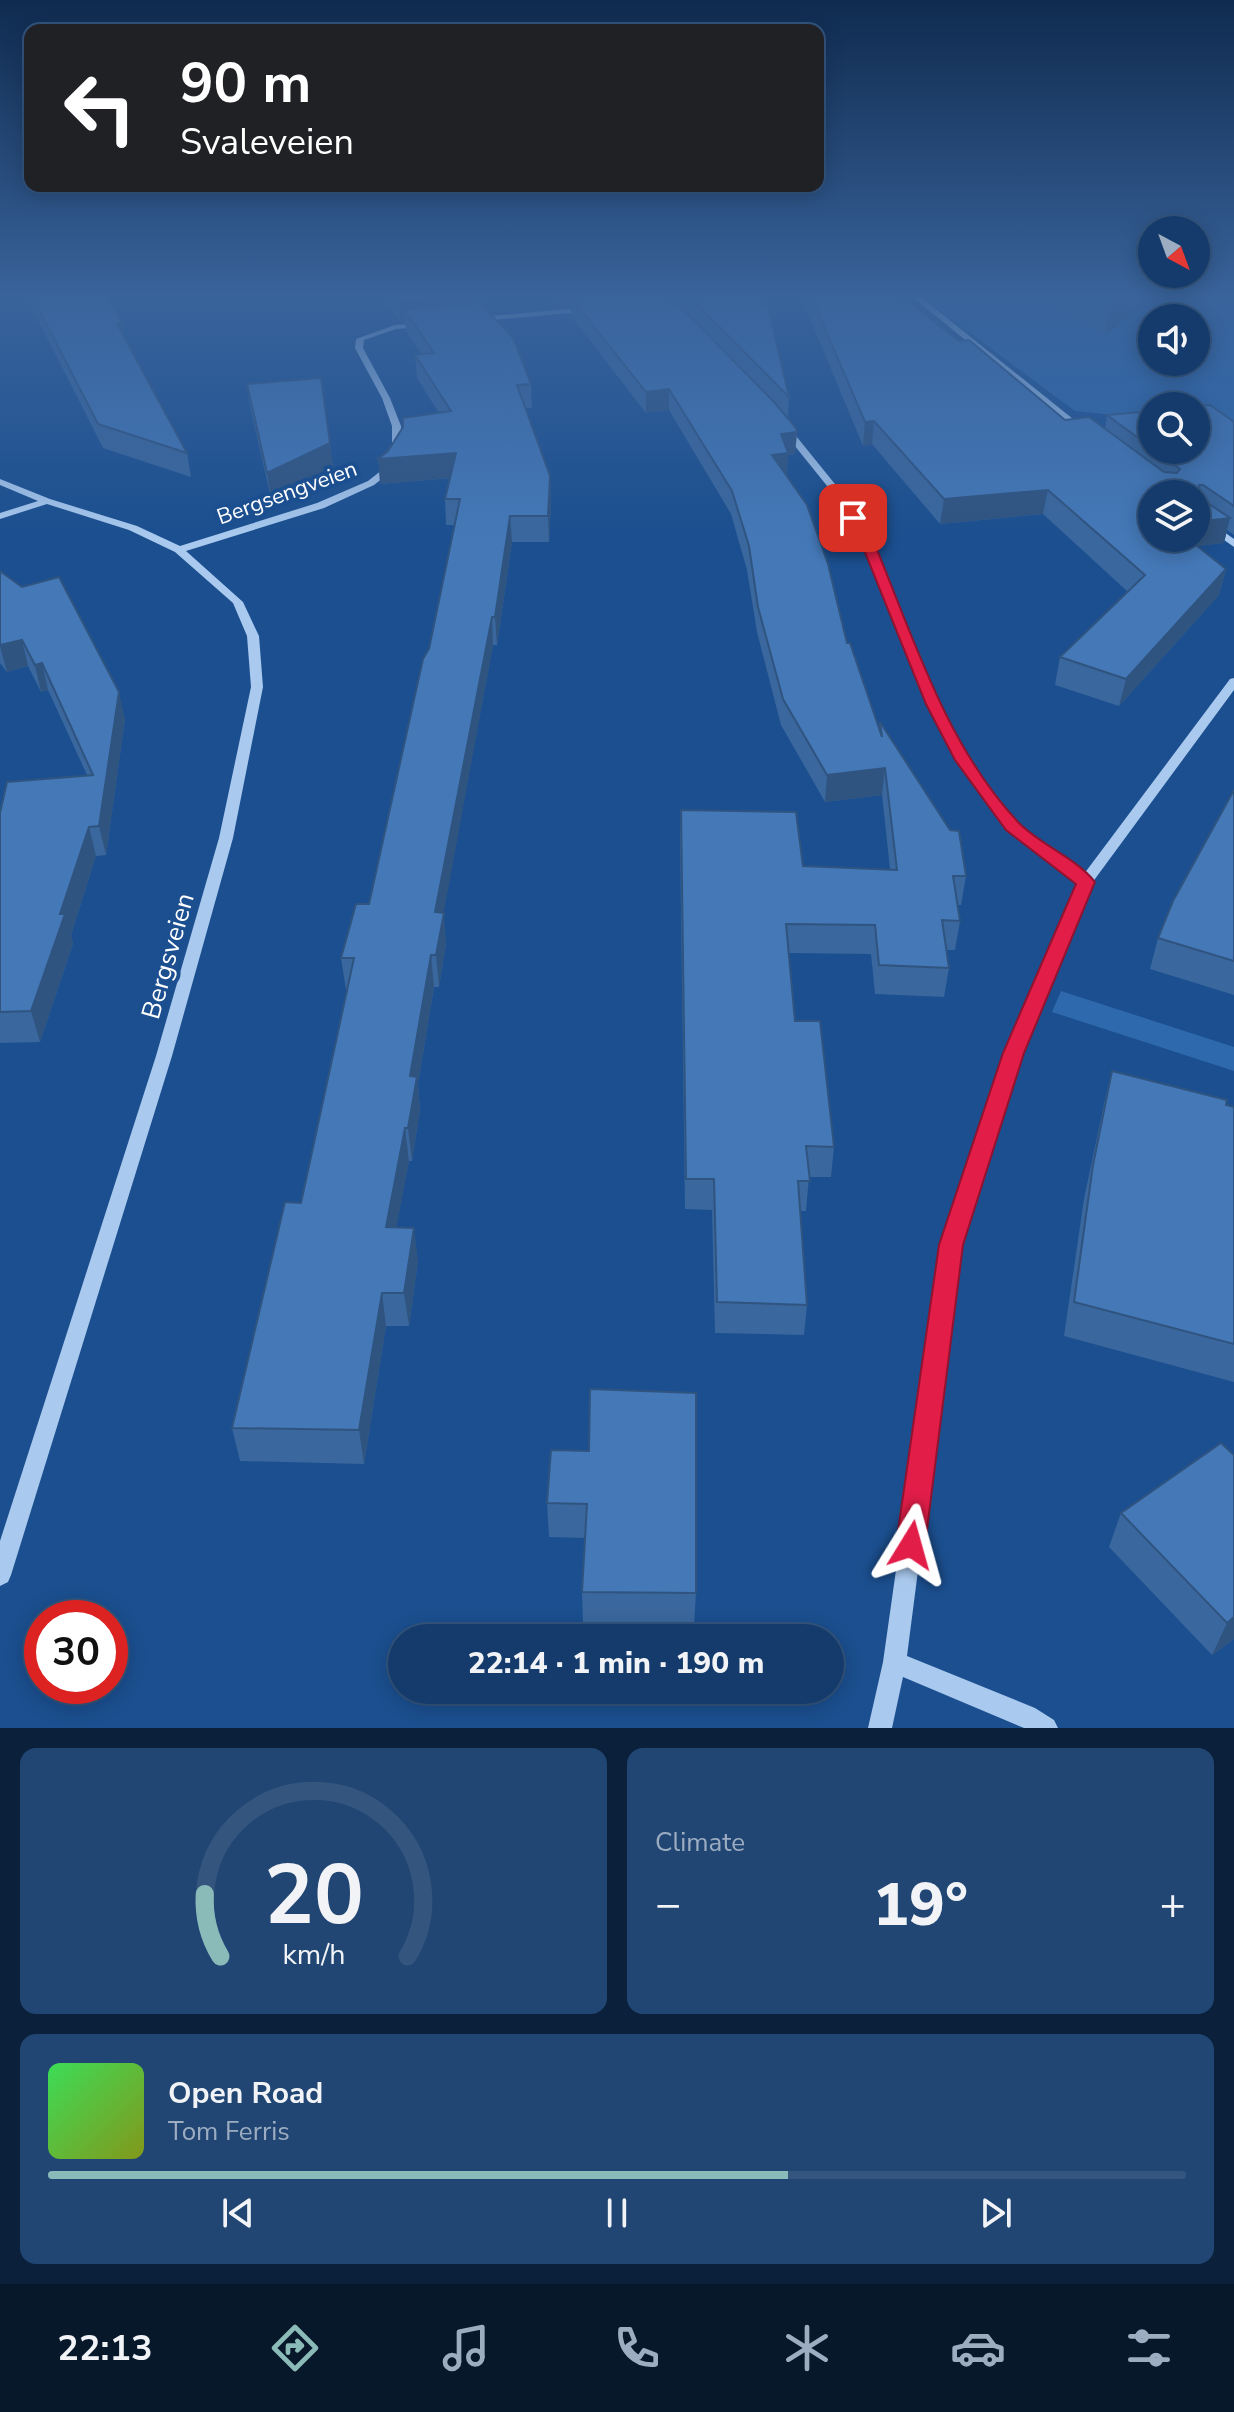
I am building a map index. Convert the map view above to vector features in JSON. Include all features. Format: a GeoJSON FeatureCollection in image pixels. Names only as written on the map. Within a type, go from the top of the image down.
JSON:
{"type":"FeatureCollection","features":[{"type":"Feature","properties":{"kind":"street","name":"Bergsengveien"},"geometry":{"type":"LineString","coordinates":[[179,550],[310,508],[362,488],[385,472],[398,447],[382,386],[375,375]]}},
{"type":"Feature","properties":{"kind":"street"},"geometry":{"type":"LineString","coordinates":[[1013,375],[1092,438]]}},
{"type":"Feature","properties":{"kind":"street"},"geometry":{"type":"LineString","coordinates":[[778,419],[840,496],[866,540],[934,704],[964,760],[1012,827],[1085,882]]}},
{"type":"Feature","properties":{"kind":"street","name":"Bergsveien"},"geometry":{"type":"LineString","coordinates":[[0,482],[47,501],[133,528],[179,550],[238,602],[253,636],[257,687],[226,838],[164,1056],[0,1575]]}},
{"type":"Feature","properties":{"kind":"street"},"geometry":{"type":"LineString","coordinates":[[0,516],[47,501]]}},
{"type":"Feature","properties":{"kind":"street"},"geometry":{"type":"LineString","coordinates":[[1210,526],[1234,544]]}},
{"type":"Feature","properties":{"kind":"street"},"geometry":{"type":"LineString","coordinates":[[880,1728],[895,1662],[951,1245],[1013,1053],[1085,882],[1234,682]]}},
{"type":"Feature","properties":{"kind":"street"},"geometry":{"type":"LineString","coordinates":[[895,1662],[1027,1716],[1046,1728]]}},
{"type":"Feature","properties":{"kind":"shaded area"},"geometry":{"type":"Polygon","coordinates":[[[1026,375],[1234,375],[1234,432],[1210,426],[1210,392],[1138,392],[1138,418],[1075,411],[1026,375]]]}},
{"type":"Feature","properties":{"kind":"shaded area"},"geometry":{"type":"Polygon","coordinates":[[[1061,991],[1234,1047],[1234,1071],[1052,1012],[1061,991]]]}},
{"type":"Feature","properties":{"kind":"building"},"geometry":{"type":"Polygon","coordinates":[[[73,375],[144,375],[187,453],[98,424],[73,375]]]}},
{"type":"Feature","properties":{"kind":"building"},"geometry":{"type":"Polygon","coordinates":[[[428,375],[527,375],[531,384],[517,385],[550,476],[548,516],[510,516],[495,617],[492,617],[435,912],[444,913],[436,955],[431,955],[410,1076],[417,1077],[386,1227],[414,1228],[404,1293],[382,1293],[359,1430],[232,1428],[285,1202],[301,1203],[354,958],[341,958],[356,904],[369,904],[423,659],[429,649],[460,499],[445,499],[456,453],[378,459],[388,451],[403,427],[403,418],[451,411],[428,375]]]}},
{"type":"Feature","properties":{"kind":"building"},"geometry":{"type":"Polygon","coordinates":[[[632,375],[747,375],[796,428],[797,432],[781,434],[788,453],[772,455],[807,505],[828,564],[847,643],[850,643],[882,737],[880,722],[950,830],[959,831],[966,876],[953,876],[960,921],[942,920],[949,968],[879,965],[875,925],[786,924],[795,1021],[820,1021],[834,1147],[806,1146],[810,1181],[798,1181],[807,1305],[717,1302],[714,1179],[686,1179],[681,810],[796,812],[803,866],[897,870],[885,768],[827,775],[783,699],[758,607],[749,546],[732,491],[669,389],[646,392],[632,375]]]}},
{"type":"Feature","properties":{"kind":"building"},"geometry":{"type":"Polygon","coordinates":[[[767,375],[784,375],[789,397],[767,375]]]}},
{"type":"Feature","properties":{"kind":"building"},"geometry":{"type":"Polygon","coordinates":[[[845,375],[1011,375],[1065,420],[1089,417],[1138,453],[1138,464],[1153,464],[1164,472],[1177,473],[1180,469],[1173,464],[1210,464],[1210,405],[1234,422],[1234,506],[1210,490],[1210,480],[1138,480],[1138,552],[1205,552],[1226,569],[1126,679],[1060,657],[1145,575],[1048,490],[944,499],[874,421],[865,422],[845,375]]]}},
{"type":"Feature","properties":{"kind":"building"},"geometry":{"type":"Polygon","coordinates":[[[321,378],[330,443],[267,473],[247,384],[321,378]]]}},
{"type":"Feature","properties":{"kind":"building"},"geometry":{"type":"Polygon","coordinates":[[[1138,412],[1138,438],[1107,415],[1138,412]]]}},
{"type":"Feature","properties":{"kind":"building"},"geometry":{"type":"Polygon","coordinates":[[[1210,505],[1230,518],[1210,520],[1210,505]]]}},
{"type":"Feature","properties":{"kind":"building"},"geometry":{"type":"Polygon","coordinates":[[[0,571],[22,587],[59,577],[119,692],[99,826],[89,827],[60,914],[65,914],[31,1011],[0,1012],[0,813],[7,782],[93,775],[42,663],[35,665],[22,640],[0,645],[0,571]]]}},
{"type":"Feature","properties":{"kind":"building"},"geometry":{"type":"Polygon","coordinates":[[[1234,790],[1234,961],[1158,938],[1173,901],[1234,790]]]}},
{"type":"Feature","properties":{"kind":"building"},"geometry":{"type":"Polygon","coordinates":[[[1112,1071],[1227,1100],[1226,1105],[1234,1107],[1234,1344],[1074,1302],[1093,1165],[1112,1071]]]}},
{"type":"Feature","properties":{"kind":"building"},"geometry":{"type":"Polygon","coordinates":[[[590,1389],[696,1393],[696,1593],[582,1592],[587,1504],[547,1503],[551,1450],[589,1451],[590,1389]]]}},
{"type":"Feature","properties":{"kind":"building"},"geometry":{"type":"Polygon","coordinates":[[[1221,1443],[1234,1455],[1234,1617],[1227,1623],[1121,1513],[1221,1443]]]}},
{"type":"Feature","properties":{"kind":"route"},"geometry":{"type":"LineString","coordinates":[[853,518],[866,540],[934,704],[964,760],[1012,827],[1085,882],[1013,1053],[951,1245],[911,1545]]}}]}
